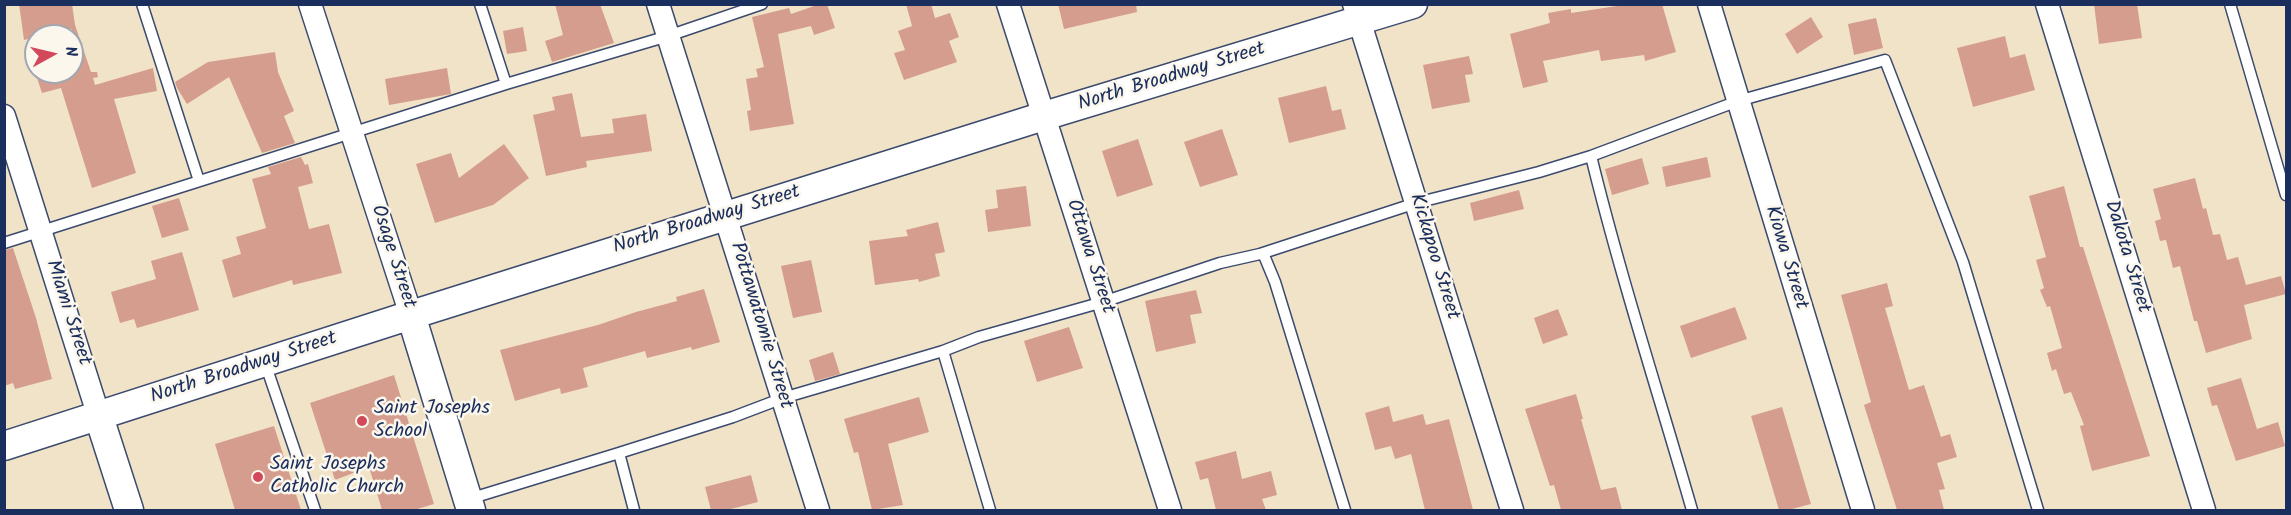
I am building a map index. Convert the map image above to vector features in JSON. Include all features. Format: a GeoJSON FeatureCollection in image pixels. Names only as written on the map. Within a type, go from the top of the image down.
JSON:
{"type":"FeatureCollection","features":[{"type":"Feature","properties":{"kind":"street","name":"Osage Street"},"geometry":{"type":"LineString","coordinates":[[310,4],[411,315],[469,505]]}},
{"type":"Feature","properties":{"kind":"street","name":"Pottawatomie Street"},"geometry":{"type":"LineString","coordinates":[[658,4],[818,510]]}},
{"type":"Feature","properties":{"kind":"street","name":"Ottawa Street"},"geometry":{"type":"LineString","coordinates":[[1008,4],[1170,510]]}},
{"type":"Feature","properties":{"kind":"street","name":"North Broadway Street"},"geometry":{"type":"LineString","coordinates":[[4,446],[726,215],[1044,116],[1357,13],[1413,4]]}},
{"type":"Feature","properties":{"kind":"street","name":"Kiowa Street"},"geometry":{"type":"LineString","coordinates":[[1709,4],[1863,510]]}},
{"type":"Feature","properties":{"kind":"street","name":"Dakota Street"},"geometry":{"type":"LineString","coordinates":[[2047,4],[2204,510]]}},
{"type":"Feature","properties":{"kind":"street","name":"Kickapoo Street"},"geometry":{"type":"LineString","coordinates":[[1357,13],[1512,510]]}},
{"type":"Feature","properties":{"kind":"street","name":"Miami Street"},"geometry":{"type":"LineString","coordinates":[[4,116],[129,510]]}},
{"type":"Feature","properties":{"kind":"lane"},"geometry":{"type":"LineString","coordinates":[[142,4],[199,181]]}},
{"type":"Feature","properties":{"kind":"lane"},"geometry":{"type":"LineString","coordinates":[[480,4],[506,84]]}},
{"type":"Feature","properties":{"kind":"lane"},"geometry":{"type":"LineString","coordinates":[[4,243],[506,84],[668,36],[762,4]]}},
{"type":"Feature","properties":{"kind":"lane"},"geometry":{"type":"LineString","coordinates":[[2230,4],[2286,195]]}},
{"type":"Feature","properties":{"kind":"lane"},"geometry":{"type":"LineString","coordinates":[[469,505],[619,453],[733,417],[783,398],[943,351],[979,337],[1103,302],[1220,263],[1263,253],[1416,203],[1539,172],[1591,156],[1737,101],[1884,60],[1963,262],[2038,510]]}},
{"type":"Feature","properties":{"kind":"lane"},"geometry":{"type":"LineString","coordinates":[[1591,156],[1622,278],[1692,510]]}},
{"type":"Feature","properties":{"kind":"lane"},"geometry":{"type":"LineString","coordinates":[[1263,253],[1275,282],[1345,510]]}},
{"type":"Feature","properties":{"kind":"lane"},"geometry":{"type":"LineString","coordinates":[[943,351],[990,510]]}},
{"type":"Feature","properties":{"kind":"lane"},"geometry":{"type":"LineString","coordinates":[[265,362],[315,510]]}},
{"type":"Feature","properties":{"kind":"lane"},"geometry":{"type":"LineString","coordinates":[[619,453],[634,510]]}},
{"type":"Feature","properties":{"kind":"building"},"geometry":{"type":"Polygon","coordinates":[[[19,4],[72,4],[75,24],[24,24],[24,40],[19,4]]]}},
{"type":"Feature","properties":{"kind":"building"},"geometry":{"type":"Polygon","coordinates":[[[555,4],[600,4],[614,43],[552,62],[545,41],[563,35],[555,4]]]}},
{"type":"Feature","properties":{"kind":"building"},"geometry":{"type":"Polygon","coordinates":[[[820,4],[827,4],[835,28],[814,35],[811,26],[778,34],[794,124],[750,131],[747,111],[751,110],[746,79],[758,77],[756,69],[764,67],[752,17],[789,8],[791,14],[820,4]]]}},
{"type":"Feature","properties":{"kind":"building"},"geometry":{"type":"Polygon","coordinates":[[[906,4],[931,4],[935,18],[950,13],[959,37],[949,41],[957,62],[904,80],[894,53],[905,50],[898,31],[912,26],[906,4]]]}},
{"type":"Feature","properties":{"kind":"building"},"geometry":{"type":"Polygon","coordinates":[[[1058,4],[1136,4],[1137,12],[1064,29],[1058,4]]]}},
{"type":"Feature","properties":{"kind":"building"},"geometry":{"type":"Polygon","coordinates":[[[1630,4],[1662,4],[1676,52],[1645,61],[1644,55],[1601,61],[1599,50],[1543,61],[1548,82],[1523,88],[1510,34],[1550,23],[1548,13],[1571,9],[1571,13],[1630,4]]]}},
{"type":"Feature","properties":{"kind":"building"},"geometry":{"type":"Polygon","coordinates":[[[2094,4],[2137,4],[2142,38],[2099,44],[2094,4]]]}},
{"type":"Feature","properties":{"kind":"building"},"geometry":{"type":"Polygon","coordinates":[[[1811,17],[1823,37],[1797,54],[1785,34],[1811,17]]]}},
{"type":"Feature","properties":{"kind":"building"},"geometry":{"type":"Polygon","coordinates":[[[1876,18],[1883,48],[1854,55],[1848,24],[1876,18]]]}},
{"type":"Feature","properties":{"kind":"building"},"geometry":{"type":"Polygon","coordinates":[[[523,27],[527,51],[507,54],[503,31],[523,27]]]}},
{"type":"Feature","properties":{"kind":"building"},"geometry":{"type":"Polygon","coordinates":[[[2005,36],[2010,58],[2025,54],[2035,90],[1973,107],[1957,48],[2005,36]]]}},
{"type":"Feature","properties":{"kind":"building"},"geometry":{"type":"Polygon","coordinates":[[[84,51],[91,72],[97,72],[98,77],[93,78],[95,85],[153,68],[157,91],[114,99],[136,173],[92,188],[61,88],[42,93],[39,84],[84,84],[84,51]]]}},
{"type":"Feature","properties":{"kind":"building"},"geometry":{"type":"Polygon","coordinates":[[[275,52],[278,72],[294,111],[284,116],[295,143],[262,153],[229,77],[187,104],[175,82],[208,62],[275,52]]]}},
{"type":"Feature","properties":{"kind":"building"},"geometry":{"type":"Polygon","coordinates":[[[1469,56],[1473,74],[1465,75],[1470,102],[1432,109],[1423,65],[1469,56]]]}},
{"type":"Feature","properties":{"kind":"building"},"geometry":{"type":"Polygon","coordinates":[[[447,68],[451,94],[389,105],[385,79],[447,68]]]}},
{"type":"Feature","properties":{"kind":"building"},"geometry":{"type":"Polygon","coordinates":[[[1326,86],[1332,111],[1341,109],[1346,129],[1289,143],[1278,98],[1326,86]]]}},
{"type":"Feature","properties":{"kind":"building"},"geometry":{"type":"Polygon","coordinates":[[[572,93],[581,137],[614,133],[612,119],[646,114],[652,151],[586,161],[587,167],[546,176],[533,115],[555,110],[552,97],[572,93]]]}},
{"type":"Feature","properties":{"kind":"building"},"geometry":{"type":"Polygon","coordinates":[[[1222,129],[1238,175],[1200,187],[1184,142],[1222,129]]]}},
{"type":"Feature","properties":{"kind":"building"},"geometry":{"type":"Polygon","coordinates":[[[1138,139],[1153,185],[1117,197],[1102,151],[1138,139]]]}},
{"type":"Feature","properties":{"kind":"building"},"geometry":{"type":"Polygon","coordinates":[[[504,144],[529,178],[493,205],[435,223],[416,164],[451,153],[459,178],[504,144]]]}},
{"type":"Feature","properties":{"kind":"building"},"geometry":{"type":"Polygon","coordinates":[[[301,157],[305,165],[308,164],[313,183],[298,187],[309,229],[329,224],[342,273],[293,285],[292,280],[233,298],[222,260],[241,254],[236,237],[266,228],[252,179],[271,174],[268,167],[301,157]]]}},
{"type":"Feature","properties":{"kind":"building"},"geometry":{"type":"Polygon","coordinates":[[[1707,157],[1711,177],[1666,187],[1662,167],[1707,157]]]}},
{"type":"Feature","properties":{"kind":"building"},"geometry":{"type":"Polygon","coordinates":[[[1642,158],[1649,184],[1612,195],[1605,169],[1642,158]]]}},
{"type":"Feature","properties":{"kind":"building"},"geometry":{"type":"Polygon","coordinates":[[[2195,178],[2213,235],[2220,234],[2227,260],[2238,257],[2246,285],[2281,276],[2286,294],[2244,305],[2252,339],[2206,353],[2197,321],[2194,321],[2180,266],[2173,268],[2166,240],[2160,241],[2155,221],[2161,219],[2153,189],[2195,178]]]}},
{"type":"Feature","properties":{"kind":"building"},"geometry":{"type":"Polygon","coordinates":[[[1026,186],[1031,226],[988,232],[985,210],[998,208],[996,190],[1026,186]]]}},
{"type":"Feature","properties":{"kind":"building"},"geometry":{"type":"Polygon","coordinates":[[[2064,186],[2080,247],[2083,247],[2150,456],[2092,471],[2080,426],[2084,425],[2071,392],[2064,394],[2056,369],[2052,371],[2047,353],[2062,348],[2050,306],[2047,307],[2040,290],[2044,288],[2036,260],[2046,257],[2029,196],[2064,186]]]}},
{"type":"Feature","properties":{"kind":"building"},"geometry":{"type":"Polygon","coordinates":[[[1519,190],[1524,209],[1474,221],[1470,203],[1519,190]]]}},
{"type":"Feature","properties":{"kind":"building"},"geometry":{"type":"Polygon","coordinates":[[[179,198],[189,230],[162,238],[152,206],[179,198]]]}},
{"type":"Feature","properties":{"kind":"building"},"geometry":{"type":"Polygon","coordinates":[[[938,222],[945,252],[935,254],[940,276],[919,282],[918,279],[875,285],[869,241],[908,236],[906,230],[938,222]]]}},
{"type":"Feature","properties":{"kind":"building"},"geometry":{"type":"Polygon","coordinates":[[[13,248],[36,318],[52,379],[15,389],[13,383],[4,386],[4,250],[13,248]]]}},
{"type":"Feature","properties":{"kind":"building"},"geometry":{"type":"Polygon","coordinates":[[[182,252],[199,310],[137,328],[134,319],[120,323],[111,292],[156,279],[151,261],[182,252]]]}},
{"type":"Feature","properties":{"kind":"building"},"geometry":{"type":"Polygon","coordinates":[[[811,260],[822,312],[793,318],[781,266],[811,260]]]}},
{"type":"Feature","properties":{"kind":"building"},"geometry":{"type":"Polygon","coordinates":[[[1887,283],[1893,306],[1885,308],[1909,390],[1924,385],[1941,437],[1950,434],[1957,457],[1937,463],[1945,489],[1939,490],[1944,510],[1897,510],[1864,405],[1871,402],[1841,295],[1887,283]]]}},
{"type":"Feature","properties":{"kind":"building"},"geometry":{"type":"Polygon","coordinates":[[[704,289],[720,342],[692,350],[691,347],[647,358],[645,351],[583,368],[588,387],[561,394],[560,388],[515,401],[500,350],[598,325],[677,301],[676,297],[704,289]]]}},
{"type":"Feature","properties":{"kind":"building"},"geometry":{"type":"Polygon","coordinates":[[[1196,290],[1202,313],[1190,315],[1196,343],[1156,352],[1145,301],[1196,290]]]}},
{"type":"Feature","properties":{"kind":"building"},"geometry":{"type":"Polygon","coordinates":[[[1735,307],[1747,339],[1691,358],[1680,326],[1735,307]]]}},
{"type":"Feature","properties":{"kind":"building"},"geometry":{"type":"Polygon","coordinates":[[[1558,309],[1568,335],[1543,344],[1534,318],[1558,309]]]}},
{"type":"Feature","properties":{"kind":"building"},"geometry":{"type":"Polygon","coordinates":[[[1069,327],[1083,368],[1037,382],[1024,341],[1069,327]]]}},
{"type":"Feature","properties":{"kind":"building"},"geometry":{"type":"Polygon","coordinates":[[[833,352],[840,374],[815,381],[809,360],[833,352]]]}},
{"type":"Feature","properties":{"kind":"building","name":"Saint Josephs School"},"geometry":{"type":"Polygon","coordinates":[[[394,375],[434,504],[414,510],[382,510],[369,467],[335,480],[310,403],[394,375]]]}},
{"type":"Feature","properties":{"kind":"building"},"geometry":{"type":"Polygon","coordinates":[[[2241,378],[2257,429],[2278,422],[2285,446],[2236,461],[2217,405],[2212,406],[2207,388],[2241,378]]]}},
{"type":"Feature","properties":{"kind":"building"},"geometry":{"type":"Polygon","coordinates":[[[1576,394],[1601,490],[1616,487],[1622,510],[1561,510],[1554,485],[1550,486],[1525,409],[1576,394]]]}},
{"type":"Feature","properties":{"kind":"building"},"geometry":{"type":"Polygon","coordinates":[[[919,397],[929,432],[888,444],[903,505],[872,510],[858,452],[854,453],[844,419],[919,397]]]}},
{"type":"Feature","properties":{"kind":"building"},"geometry":{"type":"Polygon","coordinates":[[[1389,406],[1393,422],[1423,414],[1426,425],[1449,419],[1473,510],[1425,510],[1411,454],[1395,459],[1391,446],[1375,450],[1365,413],[1389,406]]]}},
{"type":"Feature","properties":{"kind":"building"},"geometry":{"type":"Polygon","coordinates":[[[1782,407],[1811,504],[1788,510],[1779,510],[1751,416],[1782,407]]]}},
{"type":"Feature","properties":{"kind":"building","name":"Saint Josephs Catholic Church"},"geometry":{"type":"Polygon","coordinates":[[[274,426],[301,510],[235,510],[215,444],[274,426]]]}},
{"type":"Feature","properties":{"kind":"building"},"geometry":{"type":"Polygon","coordinates":[[[1236,451],[1242,479],[1271,471],[1277,495],[1262,499],[1266,510],[1216,510],[1208,478],[1200,480],[1195,462],[1236,451]]]}},
{"type":"Feature","properties":{"kind":"building"},"geometry":{"type":"Polygon","coordinates":[[[751,475],[758,502],[727,510],[711,510],[705,487],[751,475]]]}},
{"type":"Feature","properties":{"kind":"place","name":"Saint Josephs School"},"geometry":{"type":"Point","coordinates":[362,421]}},
{"type":"Feature","properties":{"kind":"place","name":"Saint Josephs Catholic Church"},"geometry":{"type":"Point","coordinates":[258,477]}}]}
